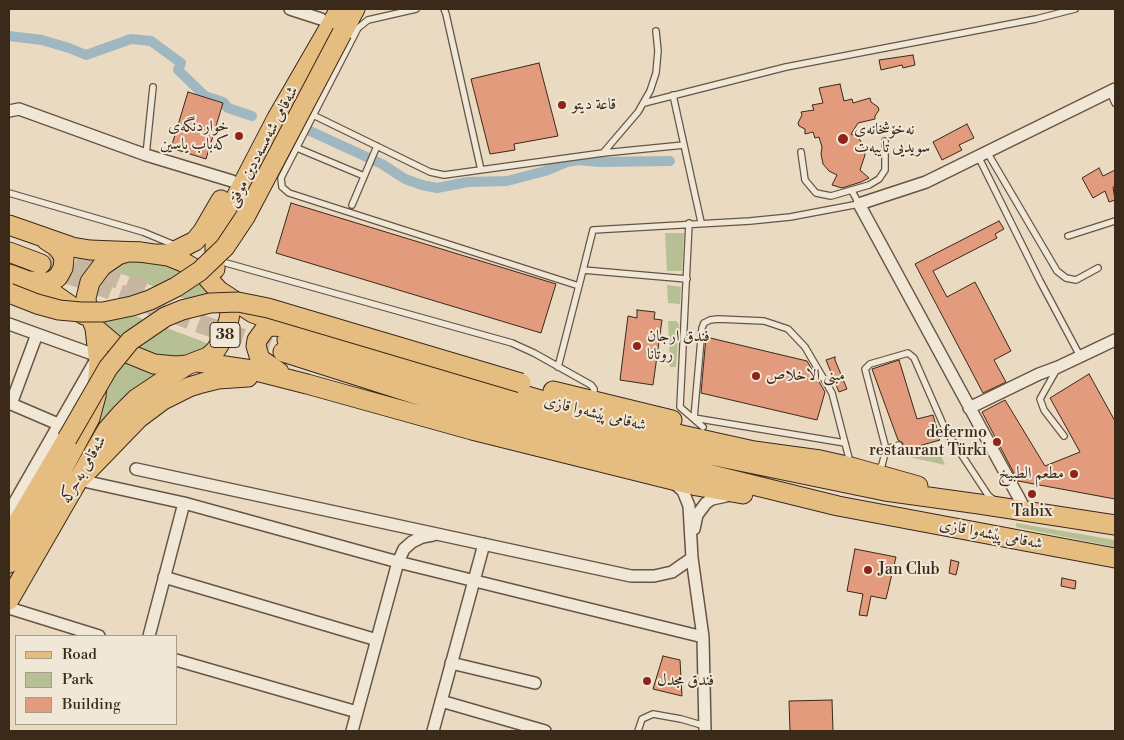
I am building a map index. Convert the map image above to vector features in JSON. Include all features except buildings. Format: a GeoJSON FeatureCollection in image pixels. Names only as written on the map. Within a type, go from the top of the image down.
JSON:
{"type":"FeatureCollection","features":[{"type":"Feature","properties":{"kind":"main road","name":"شەقامی شەمسەددین موفتی"},"geometry":{"type":"LineString","coordinates":[[221,292],[214,269],[215,245],[222,224],[277,118],[340,9]]}},
{"type":"Feature","properties":{"kind":"main road"},"geometry":{"type":"LineString","coordinates":[[9,293],[59,310],[104,312],[150,300],[176,288],[200,271],[225,247],[245,217],[355,9]]}},
{"type":"Feature","properties":{"kind":"main road","name":"شەقامی شەمسەددین موفتی"},"geometry":{"type":"LineString","coordinates":[[146,253],[169,254],[195,241],[203,231],[324,14]]}},
{"type":"Feature","properties":{"kind":"main road","name":"شەقامی پێشەوا قازی"},"geometry":{"type":"LineString","coordinates":[[9,224],[41,250]]}},
{"type":"Feature","properties":{"kind":"main road","name":"شەقامی پێشەوا قازی"},"geometry":{"type":"LineString","coordinates":[[9,237],[41,250]]}},
{"type":"Feature","properties":{"kind":"main road","name":"شەقامی پێشەوا قازی"},"geometry":{"type":"LineString","coordinates":[[9,252],[41,250],[53,241],[81,248],[168,256],[192,266],[204,274],[221,292],[227,300],[230,313],[224,337],[215,351],[208,357],[193,363]]}},
{"type":"Feature","properties":{"kind":"main road"},"geometry":{"type":"LineString","coordinates":[[28,280],[42,283],[52,281],[60,274],[64,265],[63,255],[57,246],[41,250]]}},
{"type":"Feature","properties":{"kind":"main road","name":"شەقامی پێشەوا قازی"},"geometry":{"type":"LineString","coordinates":[[92,324],[86,298],[90,282],[96,271],[118,255],[128,252],[146,253]]}},
{"type":"Feature","properties":{"kind":"main road","name":"شەقامی پێشەوا قازی"},"geometry":{"type":"LineString","coordinates":[[9,274],[28,280],[52,292],[92,324],[112,344],[130,355],[165,366],[193,363],[252,370],[472,430],[697,486],[838,506],[1115,558]]}},
{"type":"Feature","properties":{"kind":"main road","name":"شەقامی پێشەوا قازی"},"geometry":{"type":"LineString","coordinates":[[221,292],[253,313],[288,340],[462,409],[619,452],[838,506]]}},
{"type":"Feature","properties":{"kind":"main road"},"geometry":{"type":"LineString","coordinates":[[9,536],[63,432],[108,368],[130,341],[165,317],[182,310],[210,303],[238,302],[268,308],[522,383],[593,401],[698,423],[820,460]]}},
{"type":"Feature","properties":{"kind":"main road","name":"شەقامی بەحرکە"},"geometry":{"type":"LineString","coordinates":[[9,563],[90,418],[96,396],[99,365],[92,324]]}},
{"type":"Feature","properties":{"kind":"main road"},"geometry":{"type":"LineString","coordinates":[[288,340],[271,326],[265,329],[257,340],[257,353],[265,364],[307,384]]}},
{"type":"Feature","properties":{"kind":"main road","name":"شەقامی پێشەوا قازی"},"geometry":{"type":"LineString","coordinates":[[288,340],[596,416],[754,451],[820,460],[851,467],[979,504]]}},
{"type":"Feature","properties":{"kind":"main road","name":"شەقامی پێشەوا قازی"},"geometry":{"type":"LineString","coordinates":[[288,340],[466,394],[622,437],[885,491],[1115,526]]}},
{"type":"Feature","properties":{"kind":"main road","name":"شەقامی بەحرکە"},"geometry":{"type":"LineString","coordinates":[[9,600],[108,430],[136,399],[193,363]]}},
{"type":"Feature","properties":{"kind":"main road"},"geometry":{"type":"LineString","coordinates":[[79,480],[139,418],[163,400],[188,387],[218,379],[248,377],[268,378],[332,391]]}},
{"type":"Feature","properties":{"kind":"street"},"geometry":{"type":"LineString","coordinates":[[290,9],[324,14]]}},
{"type":"Feature","properties":{"kind":"street"},"geometry":{"type":"LineString","coordinates":[[1017,510],[969,408],[859,204],[926,182],[1113,90]]}},
{"type":"Feature","properties":{"kind":"street"},"geometry":{"type":"LineString","coordinates":[[9,111],[19,109],[146,156],[232,181]]}},
{"type":"Feature","properties":{"kind":"street"},"geometry":{"type":"LineString","coordinates":[[9,324],[98,356],[63,432],[14,492],[9,512]]}},
{"type":"Feature","properties":{"kind":"street"},"geometry":{"type":"LineString","coordinates":[[37,334],[10,403],[63,432]]}},
{"type":"Feature","properties":{"kind":"street"},"geometry":{"type":"LineString","coordinates":[[969,408],[1115,340]]}},
{"type":"Feature","properties":{"kind":"street"},"geometry":{"type":"LineString","coordinates":[[136,468],[631,576],[654,576],[672,572],[692,558]]}},
{"type":"Feature","properties":{"kind":"street"},"geometry":{"type":"LineString","coordinates":[[666,478],[678,486],[686,496],[689,506],[692,558],[703,637],[705,729]]}},
{"type":"Feature","properties":{"kind":"street"},"geometry":{"type":"LineString","coordinates":[[79,480],[184,503],[398,562],[703,637]]}},
{"type":"Feature","properties":{"kind":"street"},"geometry":{"type":"LineString","coordinates":[[692,558],[694,527],[702,508],[712,498],[746,494]]}},
{"type":"Feature","properties":{"kind":"street"},"geometry":{"type":"LineString","coordinates":[[149,635],[184,503]]}},
{"type":"Feature","properties":{"kind":"street"},"geometry":{"type":"LineString","coordinates":[[352,731],[398,562],[404,549],[412,542],[422,537],[439,534]]}},
{"type":"Feature","properties":{"kind":"street"},"geometry":{"type":"LineString","coordinates":[[433,731],[484,544]]}},
{"type":"Feature","properties":{"kind":"street"},"geometry":{"type":"LineString","coordinates":[[164,577],[377,640]]}},
{"type":"Feature","properties":{"kind":"street"},"geometry":{"type":"LineString","coordinates":[[9,608],[96,635]]}},
{"type":"Feature","properties":{"kind":"street"},"geometry":{"type":"LineString","coordinates":[[178,661],[357,712]]}},
{"type":"Feature","properties":{"kind":"street"},"geometry":{"type":"LineString","coordinates":[[451,663],[535,683]]}},
{"type":"Feature","properties":{"kind":"street"},"geometry":{"type":"LineString","coordinates":[[441,701],[545,731]]}},
{"type":"Feature","properties":{"kind":"lane"},"geometry":{"type":"LineString","coordinates":[[416,9],[368,20],[360,25],[282,178],[282,187],[286,192],[579,286]]}},
{"type":"Feature","properties":{"kind":"lane"},"geometry":{"type":"LineString","coordinates":[[444,9],[481,170]]}},
{"type":"Feature","properties":{"kind":"lane"},"geometry":{"type":"LineString","coordinates":[[644,103],[780,68],[1036,19],[1075,9]]}},
{"type":"Feature","properties":{"kind":"lane"},"geometry":{"type":"LineString","coordinates":[[603,153],[644,103],[654,81],[658,51],[656,31]]}},
{"type":"Feature","properties":{"kind":"lane"},"geometry":{"type":"LineString","coordinates":[[146,156],[153,87]]}},
{"type":"Feature","properties":{"kind":"lane"},"geometry":{"type":"LineString","coordinates":[[1113,90],[1115,103]]}},
{"type":"Feature","properties":{"kind":"lane"},"geometry":{"type":"LineString","coordinates":[[673,95],[701,222]]}},
{"type":"Feature","properties":{"kind":"lane"},"geometry":{"type":"LineString","coordinates":[[313,115],[437,174],[450,175],[603,153],[684,146]]}},
{"type":"Feature","properties":{"kind":"lane"},"geometry":{"type":"LineString","coordinates":[[801,152],[805,180],[816,193],[831,196],[869,185],[879,179],[885,170],[885,141]]}},
{"type":"Feature","properties":{"kind":"lane"},"geometry":{"type":"LineString","coordinates":[[352,205],[377,146]]}},
{"type":"Feature","properties":{"kind":"lane"},"geometry":{"type":"LineString","coordinates":[[297,148],[364,176]]}},
{"type":"Feature","properties":{"kind":"lane"},"geometry":{"type":"LineString","coordinates":[[982,154],[1057,271],[1066,278],[1076,280],[1098,268]]}},
{"type":"Feature","properties":{"kind":"lane"},"geometry":{"type":"LineString","coordinates":[[982,154],[1040,281],[1080,356]]}},
{"type":"Feature","properties":{"kind":"lane"},"geometry":{"type":"LineString","coordinates":[[869,185],[877,198]]}},
{"type":"Feature","properties":{"kind":"lane"},"geometry":{"type":"LineString","coordinates":[[558,367],[592,230],[790,217],[859,204],[852,191]]}},
{"type":"Feature","properties":{"kind":"lane"},"geometry":{"type":"LineString","coordinates":[[9,193],[143,232],[172,244],[176,251]]}},
{"type":"Feature","properties":{"kind":"lane"},"geometry":{"type":"LineString","coordinates":[[1068,236],[1115,221]]}},
{"type":"Feature","properties":{"kind":"lane"},"geometry":{"type":"LineString","coordinates":[[689,223],[680,407],[698,423],[846,443]]}},
{"type":"Feature","properties":{"kind":"lane"},"geometry":{"type":"LineString","coordinates":[[215,259],[512,343],[592,387],[594,392],[593,401]]}},
{"type":"Feature","properties":{"kind":"lane"},"geometry":{"type":"LineString","coordinates":[[583,270],[687,279]]}},
{"type":"Feature","properties":{"kind":"lane"},"geometry":{"type":"LineString","coordinates":[[698,423],[702,328],[704,323],[710,320],[764,321],[788,329],[809,353],[832,393],[851,467]]}},
{"type":"Feature","properties":{"kind":"lane"},"geometry":{"type":"LineString","coordinates":[[872,473],[882,465],[886,449],[865,371],[866,367],[870,364],[906,353],[912,356],[946,431],[988,495],[997,503],[1017,510]]}},
{"type":"Feature","properties":{"kind":"lane"},"geometry":{"type":"LineString","coordinates":[[1058,367],[1040,399],[1044,410],[1064,436]]}},
{"type":"Feature","properties":{"kind":"lane"},"geometry":{"type":"LineString","coordinates":[[938,434],[946,431]]}},
{"type":"Feature","properties":{"kind":"lane"},"geometry":{"type":"LineString","coordinates":[[886,449],[899,445]]}},
{"type":"Feature","properties":{"kind":"lane"},"geometry":{"type":"LineString","coordinates":[[638,731],[642,719],[653,714],[681,719],[705,729]]}},
{"type":"Feature","properties":{"kind":"green space"},"geometry":{"type":"Polygon","coordinates":[[[665,233],[684,233],[682,271],[667,271],[665,233]]]}},
{"type":"Feature","properties":{"kind":"green space"},"geometry":{"type":"Polygon","coordinates":[[[134,258],[172,266],[204,284],[221,313],[107,268],[134,258]]]}},
{"type":"Feature","properties":{"kind":"green space"},"geometry":{"type":"Polygon","coordinates":[[[667,285],[681,287],[680,304],[668,303],[667,285]]]}},
{"type":"Feature","properties":{"kind":"green space"},"geometry":{"type":"Polygon","coordinates":[[[90,299],[212,345],[189,358],[156,358],[108,334],[90,299]]]}},
{"type":"Feature","properties":{"kind":"green space"},"geometry":{"type":"Polygon","coordinates":[[[668,321],[676,321],[679,324],[676,367],[670,367],[668,321]]]}},
{"type":"Feature","properties":{"kind":"green space"},"geometry":{"type":"Polygon","coordinates":[[[100,348],[130,366],[147,371],[167,372],[9,586],[9,574],[66,471],[100,348]]]}},
{"type":"Feature","properties":{"kind":"green space"},"geometry":{"type":"Polygon","coordinates":[[[938,448],[945,465],[909,457],[938,448]]]}},
{"type":"Feature","properties":{"kind":"green space"},"geometry":{"type":"Polygon","coordinates":[[[1016,523],[1115,540],[1115,547],[1016,527],[1016,523]]]}},
{"type":"Feature","properties":{"kind":"waterway"},"geometry":{"type":"LineString","coordinates":[[9,36],[42,40],[86,55],[131,39],[151,41],[181,63],[178,70],[205,96],[223,102],[228,108],[252,116]]}},
{"type":"Feature","properties":{"kind":"waterway"},"geometry":{"type":"LineString","coordinates":[[310,131],[382,164],[405,179],[437,188],[468,182],[507,181],[578,160],[599,162],[670,161]]}},
{"type":"Feature","properties":{"kind":"tunnel"},"geometry":{"type":"LineString","coordinates":[[49,252],[154,293]]}},
{"type":"Feature","properties":{"kind":"tunnel"},"geometry":{"type":"LineString","coordinates":[[41,264],[201,324],[283,352]]}},
{"type":"Feature","properties":{"kind":"place","name":"قاعة ديتو"},"geometry":{"type":"Point","coordinates":[562,105]}},
{"type":"Feature","properties":{"kind":"place","name":"خواردنگەی کەباب یاسین"},"geometry":{"type":"Point","coordinates":[239,136]}},
{"type":"Feature","properties":{"kind":"place","name":"نەخۆشخانەی سویدیی تایبەت"},"geometry":{"type":"Point","coordinates":[843,139]}},
{"type":"Feature","properties":{"kind":"place","name":"فندق ارجان روتانا"},"geometry":{"type":"Point","coordinates":[637,346]}},
{"type":"Feature","properties":{"kind":"place","name":"مبنى الاخلاص"},"geometry":{"type":"Point","coordinates":[756,376]}},
{"type":"Feature","properties":{"kind":"place","name":"defermo restaurant Türki"},"geometry":{"type":"Point","coordinates":[997,442]}},
{"type":"Feature","properties":{"kind":"place","name":"مطعم الطبيخ"},"geometry":{"type":"Point","coordinates":[1074,474]}},
{"type":"Feature","properties":{"kind":"place","name":"Tabix"},"geometry":{"type":"Point","coordinates":[1032,494]}},
{"type":"Feature","properties":{"kind":"place","name":"Jan Club"},"geometry":{"type":"Point","coordinates":[868,570]}},
{"type":"Feature","properties":{"kind":"place","name":"فندق مجدل"},"geometry":{"type":"Point","coordinates":[647,681]}}]}
